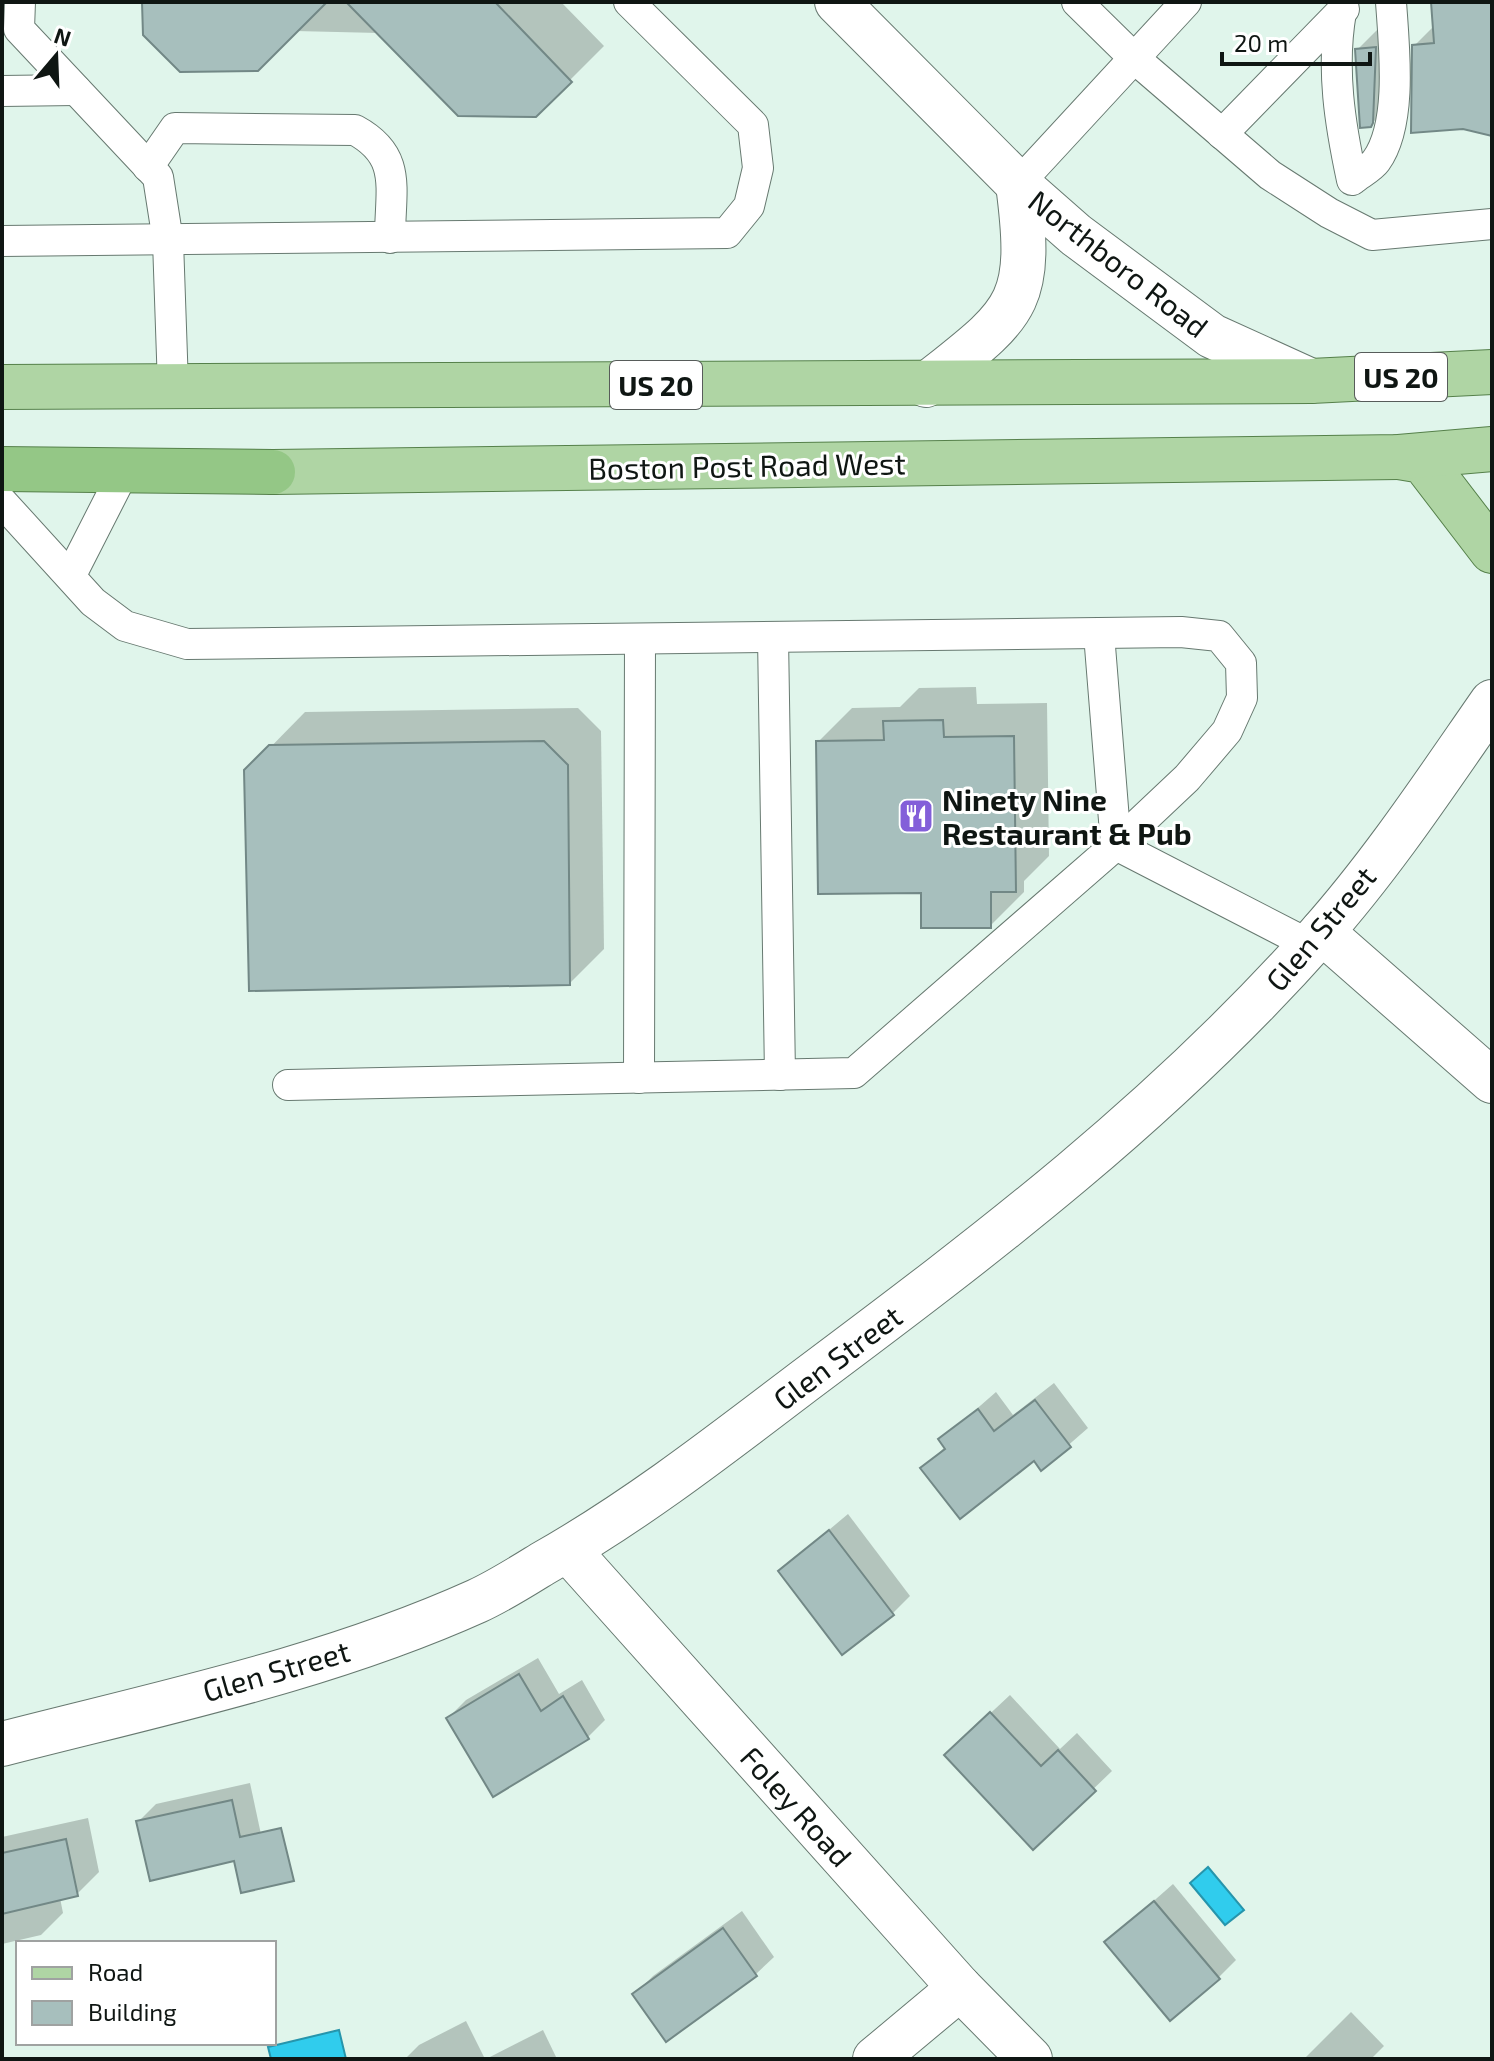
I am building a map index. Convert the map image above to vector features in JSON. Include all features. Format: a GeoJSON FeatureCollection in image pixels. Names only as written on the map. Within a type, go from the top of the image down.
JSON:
{"type":"FeatureCollection","features":[{"type":"Feature","properties":{"kind":"highway","name":"Boston Post Road West"},"geometry":{"type":"LineString","coordinates":[[2,469],[273,472]]}},
{"type":"Feature","properties":{"kind":"main road","name":"US 20"},"geometry":{"type":"LineString","coordinates":[[2,387],[926,385],[1311,381],[1492,372]]}},
{"type":"Feature","properties":{"kind":"main road","name":"Boston Post Road West"},"geometry":{"type":"LineString","coordinates":[[273,472],[1399,457],[1492,449]]}},
{"type":"Feature","properties":{"kind":"main road"},"geometry":{"type":"LineString","coordinates":[[1399,457],[1423,461],[1492,551]]}},
{"type":"Feature","properties":{"kind":"street"},"geometry":{"type":"LineString","coordinates":[[837,2],[1018,184]]}},
{"type":"Feature","properties":{"kind":"street","name":"Northboro Road"},"geometry":{"type":"LineString","coordinates":[[1018,184],[1076,235],[1212,336],[1311,381]]}},
{"type":"Feature","properties":{"kind":"street","name":"Northboro Road"},"geometry":{"type":"LineString","coordinates":[[926,385],[990,334],[1007,315],[1016,297],[1026,253],[1018,184]]}},
{"type":"Feature","properties":{"kind":"street","name":"Glen Street"},"geometry":{"type":"LineString","coordinates":[[2,1744],[356,1648],[480,1600],[568,1550],[714,1449],[1041,1201],[1143,1114],[1316,938],[1433,787],[1492,702]]}},
{"type":"Feature","properties":{"kind":"street"},"geometry":{"type":"LineString","coordinates":[[1316,938],[1492,1081]]}},
{"type":"Feature","properties":{"kind":"street","name":"Foley Road"},"geometry":{"type":"LineString","coordinates":[[568,1550],[960,1988],[1030,2059]]}},
{"type":"Feature","properties":{"kind":"street"},"geometry":{"type":"LineString","coordinates":[[875,2059],[960,1988]]}},
{"type":"Feature","properties":{"kind":"lane"},"geometry":{"type":"LineString","coordinates":[[20,2],[19,29],[158,177],[168,241],[173,386]]}},
{"type":"Feature","properties":{"kind":"lane"},"geometry":{"type":"LineString","coordinates":[[2,241],[727,233],[749,206],[758,168],[753,125],[629,2]]}},
{"type":"Feature","properties":{"kind":"lane"},"geometry":{"type":"LineString","coordinates":[[1077,2],[1134,58],[1270,175],[1372,235],[1492,224]]}},
{"type":"Feature","properties":{"kind":"lane"},"geometry":{"type":"LineString","coordinates":[[1018,184],[1186,2]]}},
{"type":"Feature","properties":{"kind":"lane"},"geometry":{"type":"LineString","coordinates":[[1346,7],[1335,50],[1341,129],[1352,180],[1376,161],[1391,126],[1394,46],[1391,2]]}},
{"type":"Feature","properties":{"kind":"lane"},"geometry":{"type":"LineString","coordinates":[[1222,134],[1346,7]]}},
{"type":"Feature","properties":{"kind":"lane"},"geometry":{"type":"LineString","coordinates":[[2,91],[76,90]]}},
{"type":"Feature","properties":{"kind":"lane"},"geometry":{"type":"LineString","coordinates":[[148,167],[175,128],[355,130],[373,140],[389,160],[390,238]]}},
{"type":"Feature","properties":{"kind":"lane"},"geometry":{"type":"LineString","coordinates":[[71,575],[124,471]]}},
{"type":"Feature","properties":{"kind":"lane"},"geometry":{"type":"LineString","coordinates":[[2,502],[93,602],[125,626],[187,644],[1099,634],[1219,636],[1241,663],[1242,698],[1227,731],[1187,778],[1116,845],[854,1073],[288,1085]]}},
{"type":"Feature","properties":{"kind":"lane"},"geometry":{"type":"LineString","coordinates":[[1099,634],[1116,845]]}},
{"type":"Feature","properties":{"kind":"lane"},"geometry":{"type":"LineString","coordinates":[[773,637],[780,1075]]}},
{"type":"Feature","properties":{"kind":"lane"},"geometry":{"type":"LineString","coordinates":[[639,1078],[640,639]]}},
{"type":"Feature","properties":{"kind":"lane"},"geometry":{"type":"LineString","coordinates":[[1116,845],[1316,938]]}},
{"type":"Feature","properties":{"kind":"water"},"geometry":{"type":"Polygon","coordinates":[[[1208,1867],[1244,1910],[1225,1925],[1190,1883],[1208,1867]]]}},
{"type":"Feature","properties":{"kind":"water"},"geometry":{"type":"Polygon","coordinates":[[[339,2030],[346,2059],[271,2059],[268,2047],[339,2030]]]}},
{"type":"Feature","properties":{"kind":"building"},"geometry":{"type":"Polygon","coordinates":[[[142,2],[327,2],[258,71],[180,72],[143,35],[142,2]]]}},
{"type":"Feature","properties":{"kind":"building"},"geometry":{"type":"Polygon","coordinates":[[[346,2],[495,2],[572,82],[536,117],[458,116],[346,2]]]}},
{"type":"Feature","properties":{"kind":"building"},"geometry":{"type":"Polygon","coordinates":[[[1431,2],[1492,2],[1492,136],[1463,129],[1411,133],[1412,45],[1434,43],[1431,2]]]}},
{"type":"Feature","properties":{"kind":"building"},"geometry":{"type":"Polygon","coordinates":[[[1376,47],[1373,123],[1371,127],[1360,128],[1355,49],[1376,47]]]}},
{"type":"Feature","properties":{"kind":"building","name":"Ninety Nine Restaurant & Pub"},"geometry":{"type":"Polygon","coordinates":[[[943,720],[944,737],[1014,736],[1016,892],[991,892],[991,928],[921,928],[921,893],[818,894],[816,741],[884,740],[883,721],[943,720]]]}},
{"type":"Feature","properties":{"kind":"building"},"geometry":{"type":"Polygon","coordinates":[[[544,741],[568,765],[570,985],[249,991],[244,770],[269,745],[544,741]]]}},
{"type":"Feature","properties":{"kind":"building"},"geometry":{"type":"Polygon","coordinates":[[[1035,1400],[1071,1447],[1041,1471],[1034,1461],[960,1519],[920,1468],[945,1449],[938,1439],[978,1409],[994,1431],[1035,1400]]]}},
{"type":"Feature","properties":{"kind":"building"},"geometry":{"type":"Polygon","coordinates":[[[829,1530],[894,1615],[842,1655],[778,1571],[829,1530]]]}},
{"type":"Feature","properties":{"kind":"building"},"geometry":{"type":"Polygon","coordinates":[[[519,1674],[541,1711],[563,1696],[589,1739],[493,1797],[446,1718],[519,1674]]]}},
{"type":"Feature","properties":{"kind":"building"},"geometry":{"type":"Polygon","coordinates":[[[990,1712],[1041,1766],[1058,1750],[1096,1791],[1033,1850],[944,1755],[990,1712]]]}},
{"type":"Feature","properties":{"kind":"building"},"geometry":{"type":"Polygon","coordinates":[[[232,1800],[240,1837],[281,1828],[294,1881],[241,1893],[234,1861],[150,1881],[136,1821],[232,1800]]]}},
{"type":"Feature","properties":{"kind":"building"},"geometry":{"type":"Polygon","coordinates":[[[66,1839],[78,1896],[2,1914],[2,1853],[66,1839]]]}},
{"type":"Feature","properties":{"kind":"building"},"geometry":{"type":"Polygon","coordinates":[[[1154,1901],[1220,1979],[1170,2021],[1104,1942],[1154,1901]]]}},
{"type":"Feature","properties":{"kind":"building"},"geometry":{"type":"Polygon","coordinates":[[[723,1928],[757,1976],[666,2042],[632,1994],[723,1928]]]}},
{"type":"Feature","properties":{"kind":"place","name":"Ninety Nine Restaurant & Pub"},"geometry":{"type":"Point","coordinates":[916,816]}}]}
